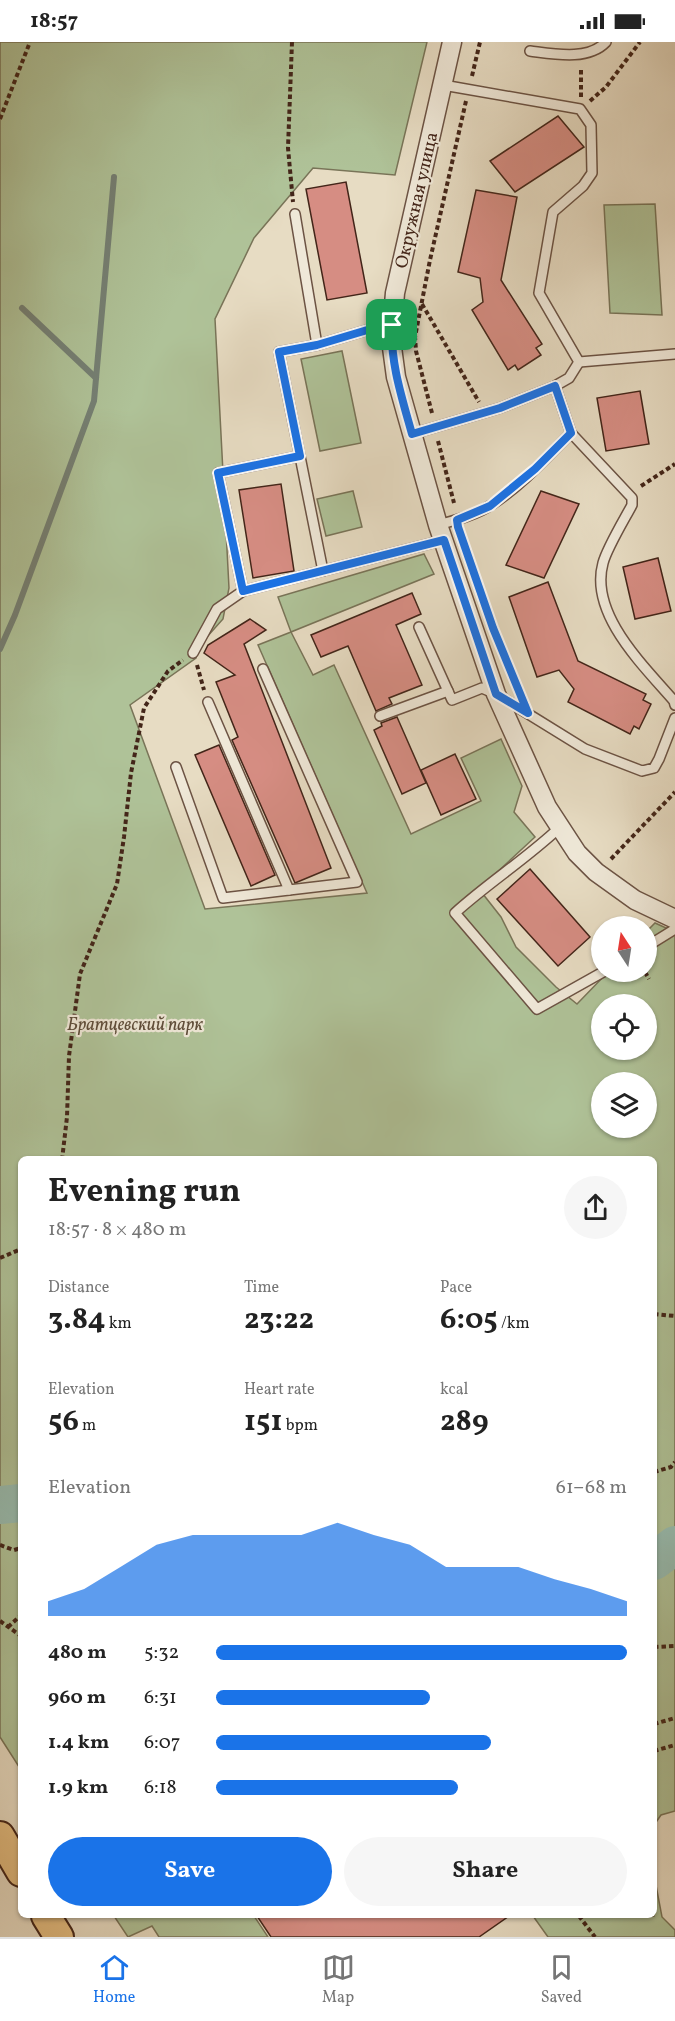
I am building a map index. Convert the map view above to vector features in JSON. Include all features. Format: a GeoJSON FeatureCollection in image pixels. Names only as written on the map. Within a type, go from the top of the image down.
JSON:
{"type":"FeatureCollection","features":[{"type":"Feature","properties":{"kind":"main road"},"geometry":{"type":"LineString","coordinates":[[0,1836],[18,1867]]}},
{"type":"Feature","properties":{"kind":"main road"},"geometry":{"type":"LineString","coordinates":[[47,1918],[59,1937]]}},
{"type":"Feature","properties":{"kind":"street","name":"Окружная улица"},"geometry":{"type":"LineString","coordinates":[[452,42],[395,293],[391,340],[396,377],[441,532],[496,694],[547,807],[577,853],[612,884],[635,900],[675,919]]}},
{"type":"Feature","properties":{"kind":"lane"},"geometry":{"type":"LineString","coordinates":[[530,51],[555,55],[581,54],[599,50],[606,42]]}},
{"type":"Feature","properties":{"kind":"lane"},"geometry":{"type":"LineString","coordinates":[[443,85],[580,110],[591,125],[592,173],[583,186],[553,212],[539,293],[579,362]]}},
{"type":"Feature","properties":{"kind":"lane"},"geometry":{"type":"LineString","coordinates":[[295,214],[317,345]]}},
{"type":"Feature","properties":{"kind":"lane"},"geometry":{"type":"LineString","coordinates":[[323,571],[279,352],[317,345],[392,325]]}},
{"type":"Feature","properties":{"kind":"lane"},"geometry":{"type":"LineString","coordinates":[[579,362],[675,354]]}},
{"type":"Feature","properties":{"kind":"lane"},"geometry":{"type":"LineString","coordinates":[[412,434],[485,412],[555,386],[569,378],[579,362]]}},
{"type":"Feature","properties":{"kind":"lane"},"geometry":{"type":"LineString","coordinates":[[555,386],[571,433],[632,498],[632,505],[603,561],[600,583],[604,605],[631,651],[675,705]]}},
{"type":"Feature","properties":{"kind":"lane"},"geometry":{"type":"LineString","coordinates":[[553,412],[562,406]]}},
{"type":"Feature","properties":{"kind":"lane"},"geometry":{"type":"LineString","coordinates":[[193,653],[217,609],[243,591],[323,571],[441,532],[457,520],[490,506],[535,469],[571,433]]}},
{"type":"Feature","properties":{"kind":"lane"},"geometry":{"type":"LineString","coordinates":[[243,591],[218,473],[300,456]]}},
{"type":"Feature","properties":{"kind":"lane"},"geometry":{"type":"LineString","coordinates":[[419,627],[452,700],[482,688],[496,694],[585,748],[642,771],[654,768],[675,718]]}},
{"type":"Feature","properties":{"kind":"lane"},"geometry":{"type":"LineString","coordinates":[[176,767],[223,898],[357,882],[263,669]]}},
{"type":"Feature","properties":{"kind":"lane"},"geometry":{"type":"LineString","coordinates":[[380,717],[448,691]]}},
{"type":"Feature","properties":{"kind":"lane"},"geometry":{"type":"LineString","coordinates":[[208,702],[289,890]]}},
{"type":"Feature","properties":{"kind":"lane"},"geometry":{"type":"LineString","coordinates":[[559,828],[455,913],[537,1009],[591,979]]}},
{"type":"Feature","properties":{"kind":"lane"},"geometry":{"type":"LineString","coordinates":[[657,940],[675,929]]}},
{"type":"Feature","properties":{"kind":"path"},"geometry":{"type":"LineString","coordinates":[[0,119],[30,42]]}},
{"type":"Feature","properties":{"kind":"path"},"geometry":{"type":"LineString","coordinates":[[292,42],[288,148],[295,214]]}},
{"type":"Feature","properties":{"kind":"path"},"geometry":{"type":"LineString","coordinates":[[457,520],[416,351],[415,337],[430,260],[480,42]]}},
{"type":"Feature","properties":{"kind":"path"},"geometry":{"type":"LineString","coordinates":[[580,110],[606,87],[634,53],[640,42]]}},
{"type":"Feature","properties":{"kind":"path"},"geometry":{"type":"LineString","coordinates":[[580,110],[581,54]]}},
{"type":"Feature","properties":{"kind":"path"},"geometry":{"type":"LineString","coordinates":[[422,304],[485,412]]}},
{"type":"Feature","properties":{"kind":"path"},"geometry":{"type":"LineString","coordinates":[[642,486],[675,464]]}},
{"type":"Feature","properties":{"kind":"path"},"geometry":{"type":"LineString","coordinates":[[62,1156],[67,1117],[69,1056],[80,974],[117,884],[131,773],[144,708],[168,671],[193,653],[208,702]]}},
{"type":"Feature","properties":{"kind":"path"},"geometry":{"type":"LineString","coordinates":[[505,656],[528,713]]}},
{"type":"Feature","properties":{"kind":"path"},"geometry":{"type":"LineString","coordinates":[[608,862],[675,792]]}},
{"type":"Feature","properties":{"kind":"path"},"geometry":{"type":"LineString","coordinates":[[0,1258],[18,1250]]}},
{"type":"Feature","properties":{"kind":"path"},"geometry":{"type":"LineString","coordinates":[[657,1314],[675,1316]]}},
{"type":"Feature","properties":{"kind":"path"},"geometry":{"type":"LineString","coordinates":[[657,1471],[671,1467],[675,1462]]}},
{"type":"Feature","properties":{"kind":"path"},"geometry":{"type":"LineString","coordinates":[[0,1545],[14,1550],[18,1549]]}},
{"type":"Feature","properties":{"kind":"path"},"geometry":{"type":"LineString","coordinates":[[8,1627],[18,1618]]}},
{"type":"Feature","properties":{"kind":"path"},"geometry":{"type":"LineString","coordinates":[[0,1621],[18,1634]]}},
{"type":"Feature","properties":{"kind":"path"},"geometry":{"type":"LineString","coordinates":[[657,1647],[675,1646]]}},
{"type":"Feature","properties":{"kind":"path"},"geometry":{"type":"LineString","coordinates":[[657,1723],[675,1718]]}},
{"type":"Feature","properties":{"kind":"path"},"geometry":{"type":"LineString","coordinates":[[657,1750],[675,1745]]}},
{"type":"Feature","properties":{"kind":"path"},"geometry":{"type":"LineString","coordinates":[[581,1918],[595,1937]]}},
{"type":"Feature","properties":{"kind":"green space","name":"Братцевский парк"},"geometry":{"type":"Polygon","coordinates":[[[0,42],[427,42],[395,175],[313,168],[254,238],[215,319],[229,588],[223,619],[198,647],[196,658],[130,705],[205,909],[367,893],[258,645],[291,632],[313,675],[334,665],[411,834],[481,801],[461,758],[501,739],[522,786],[514,812],[535,837],[479,889],[501,917],[516,947],[556,987],[577,1004],[598,982],[657,982],[657,924],[675,932],[675,1811],[661,1815],[657,1821],[657,1156],[18,1156],[18,1765],[0,1737],[0,42]]]}},
{"type":"Feature","properties":{"kind":"green space"},"geometry":{"type":"Polygon","coordinates":[[[655,204],[662,315],[610,313],[604,205],[655,204]]]}},
{"type":"Feature","properties":{"kind":"green space"},"geometry":{"type":"Polygon","coordinates":[[[342,351],[361,443],[320,451],[301,359],[342,351]]]}},
{"type":"Feature","properties":{"kind":"green space"},"geometry":{"type":"Polygon","coordinates":[[[353,491],[362,527],[326,536],[317,499],[353,491]]]}},
{"type":"Feature","properties":{"kind":"green space"},"geometry":{"type":"Polygon","coordinates":[[[424,554],[434,574],[291,632],[278,597],[424,554]]]}},
{"type":"Feature","properties":{"kind":"green space"},"geometry":{"type":"Polygon","coordinates":[[[657,1891],[662,1917],[675,1930],[675,1937],[548,1937],[534,1918],[657,1918],[657,1891]]]}},
{"type":"Feature","properties":{"kind":"green space"},"geometry":{"type":"Polygon","coordinates":[[[115,1918],[255,1918],[268,1937],[159,1937],[152,1926],[128,1937],[115,1918]]]}},
{"type":"Feature","properties":{"kind":"building"},"geometry":{"type":"Polygon","coordinates":[[[558,116],[584,147],[515,192],[490,161],[558,116]]]}},
{"type":"Feature","properties":{"kind":"building"},"geometry":{"type":"Polygon","coordinates":[[[346,182],[367,293],[327,300],[306,189],[346,182]]]}},
{"type":"Feature","properties":{"kind":"building"},"geometry":{"type":"Polygon","coordinates":[[[476,190],[517,197],[501,280],[542,344],[536,348],[541,355],[518,370],[515,365],[508,370],[472,310],[483,302],[480,278],[458,272],[476,190]]]}},
{"type":"Feature","properties":{"kind":"building"},"geometry":{"type":"Polygon","coordinates":[[[640,391],[649,444],[606,451],[597,398],[640,391]]]}},
{"type":"Feature","properties":{"kind":"building"},"geometry":{"type":"Polygon","coordinates":[[[281,484],[294,571],[253,578],[239,490],[281,484]]]}},
{"type":"Feature","properties":{"kind":"building"},"geometry":{"type":"Polygon","coordinates":[[[541,491],[579,504],[544,578],[506,565],[541,491]]]}},
{"type":"Feature","properties":{"kind":"building"},"geometry":{"type":"Polygon","coordinates":[[[658,558],[671,611],[635,619],[623,567],[658,558]]]}},
{"type":"Feature","properties":{"kind":"building"},"geometry":{"type":"Polygon","coordinates":[[[548,582],[578,661],[646,694],[643,700],[651,704],[639,729],[634,726],[630,734],[568,702],[574,689],[559,670],[537,677],[509,597],[548,582]]]}},
{"type":"Feature","properties":{"kind":"building"},"geometry":{"type":"Polygon","coordinates":[[[412,593],[421,614],[396,625],[422,685],[389,698],[392,704],[376,711],[348,646],[321,657],[311,635],[412,593]]]}},
{"type":"Feature","properties":{"kind":"building"},"geometry":{"type":"Polygon","coordinates":[[[250,619],[266,630],[244,644],[331,868],[295,883],[232,740],[238,737],[216,682],[235,675],[204,653],[208,645],[250,619]]]}},
{"type":"Feature","properties":{"kind":"building"},"geometry":{"type":"Polygon","coordinates":[[[397,717],[426,783],[402,794],[374,730],[382,726],[381,723],[397,717]]]}},
{"type":"Feature","properties":{"kind":"building"},"geometry":{"type":"Polygon","coordinates":[[[219,745],[275,875],[251,886],[195,755],[219,745]]]}},
{"type":"Feature","properties":{"kind":"building"},"geometry":{"type":"Polygon","coordinates":[[[455,754],[476,799],[441,815],[421,770],[455,754]]]}},
{"type":"Feature","properties":{"kind":"building"},"geometry":{"type":"Polygon","coordinates":[[[530,869],[590,937],[558,966],[497,899],[530,869]]]}},
{"type":"Feature","properties":{"kind":"building"},"geometry":{"type":"Polygon","coordinates":[[[258,1918],[506,1918],[479,1937],[271,1937],[258,1918]]]}},
{"type":"Feature","properties":{"kind":"waterway"},"geometry":{"type":"LineString","coordinates":[[0,649],[15,615],[94,401],[114,177]]}},
{"type":"Feature","properties":{"kind":"waterway"},"geometry":{"type":"LineString","coordinates":[[22,308],[96,378]]}},
{"type":"Feature","properties":{"kind":"waterway"},"geometry":{"type":"LineString","coordinates":[[0,1505],[18,1503]]}},
{"type":"Feature","properties":{"kind":"waterway"},"geometry":{"type":"LineString","coordinates":[[657,1559],[675,1545]]}},
{"type":"Feature","properties":{"kind":"route"},"geometry":{"type":"LineString","coordinates":[[392,325],[391,340],[396,377],[412,434],[500,408],[555,386],[571,433],[535,469],[490,506],[457,520],[493,628],[528,713],[496,694],[444,540],[243,591],[218,473],[300,456],[279,352],[317,345],[392,325]]}}]}
